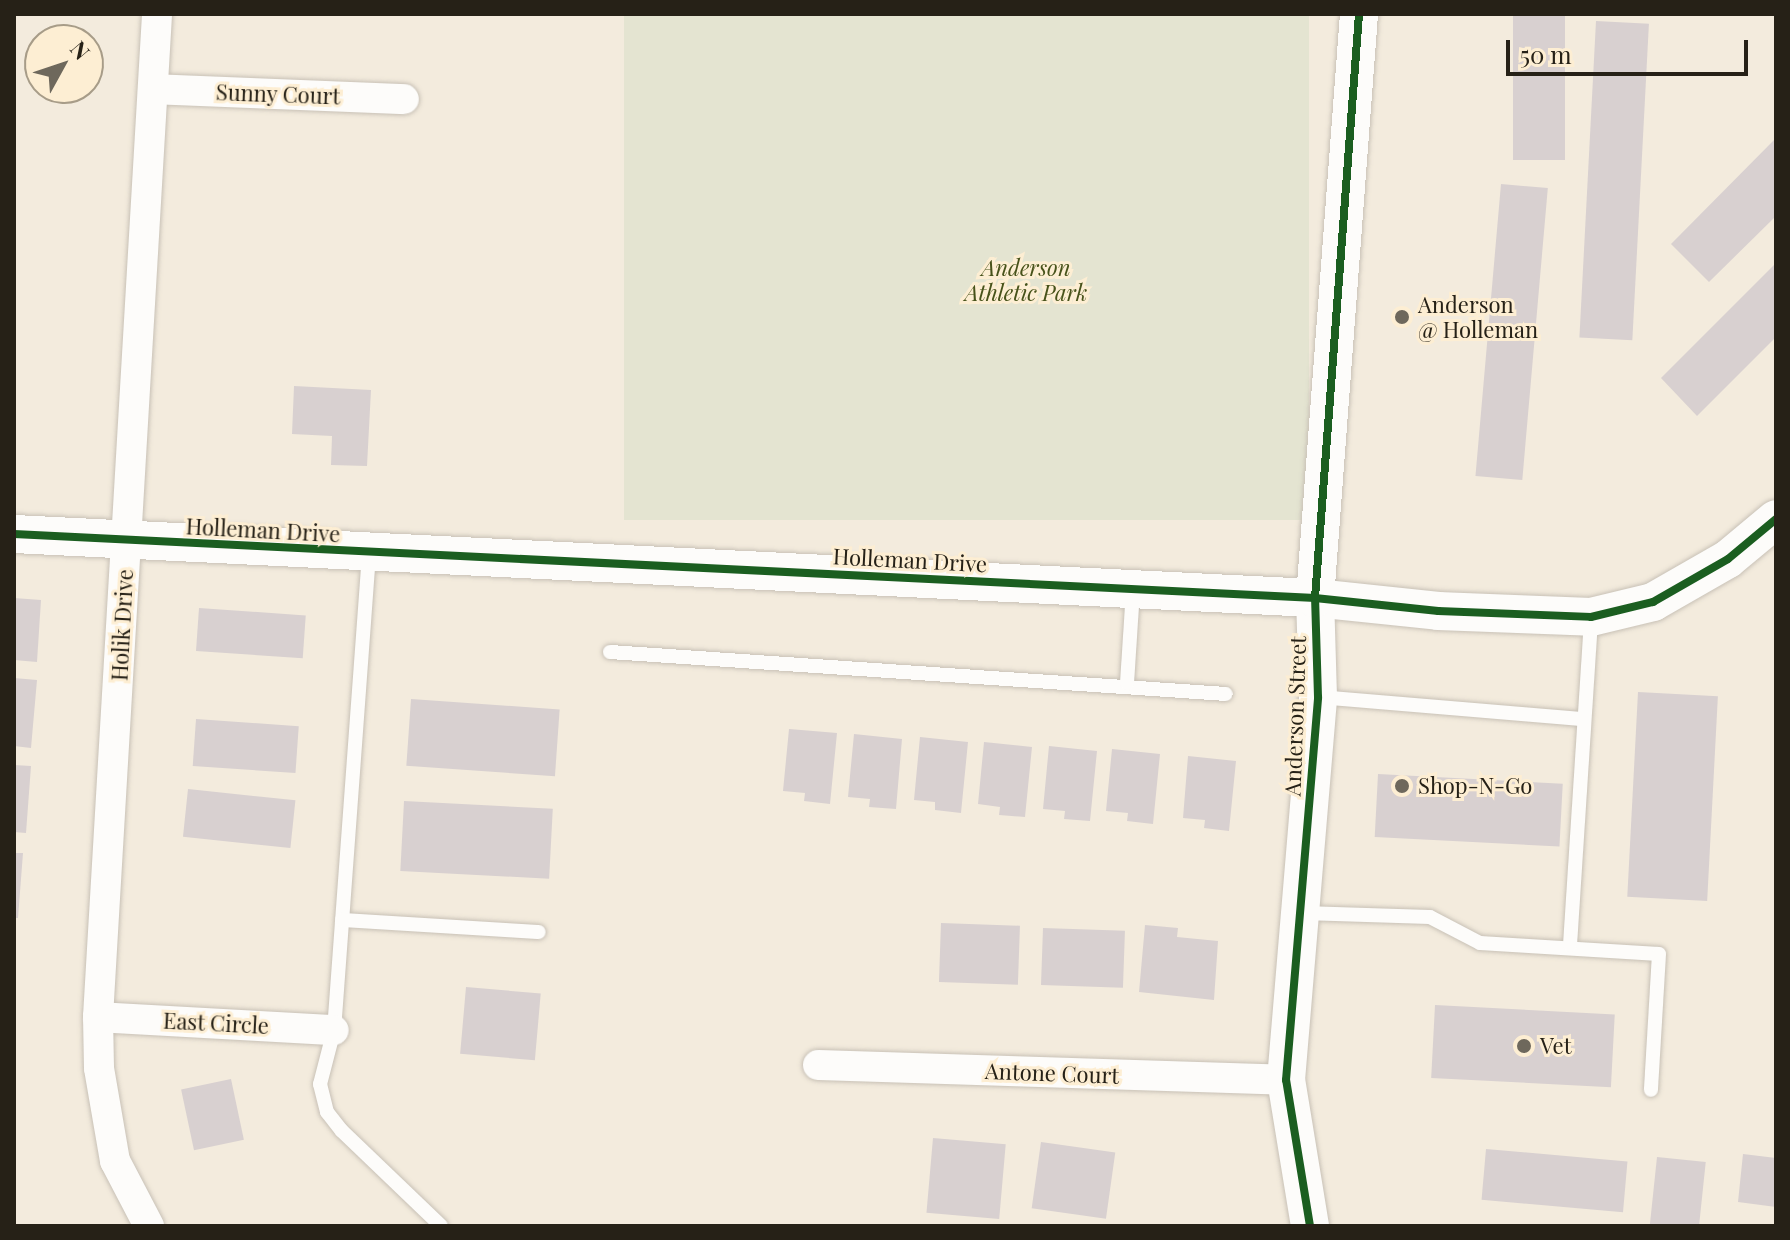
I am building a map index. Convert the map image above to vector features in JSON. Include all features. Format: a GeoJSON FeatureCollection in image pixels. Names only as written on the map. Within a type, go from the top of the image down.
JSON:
{"type":"FeatureCollection","features":[{"type":"Feature","properties":{"kind":"street","name":"Holik Drive"},"geometry":{"type":"LineString","coordinates":[[149,1226],[115,1161],[99,1068],[98,1017],[157,14]]}},
{"type":"Feature","properties":{"kind":"street","name":"Anderson Street"},"geometry":{"type":"LineString","coordinates":[[1310,1226],[1286,1080],[1318,697],[1315,598],[1359,14]]}},
{"type":"Feature","properties":{"kind":"street","name":"Sunny Court"},"geometry":{"type":"LineString","coordinates":[[153,89],[404,99]]}},
{"type":"Feature","properties":{"kind":"street","name":"Holleman Drive"},"geometry":{"type":"LineString","coordinates":[[14,534],[127,542],[1315,598],[1438,611],[1591,617],[1653,602],[1728,559],[1776,519]]}},
{"type":"Feature","properties":{"kind":"street","name":"East Circle"},"geometry":{"type":"LineString","coordinates":[[98,1017],[334,1030]]}},
{"type":"Feature","properties":{"kind":"street","name":"Antone Court"},"geometry":{"type":"LineString","coordinates":[[818,1065],[1286,1080]]}},
{"type":"Feature","properties":{"kind":"lane"},"geometry":{"type":"LineString","coordinates":[[369,553],[334,1030],[320,1084],[327,1112],[441,1226]]}},
{"type":"Feature","properties":{"kind":"lane"},"geometry":{"type":"LineString","coordinates":[[1127,683],[1133,589]]}},
{"type":"Feature","properties":{"kind":"lane"},"geometry":{"type":"LineString","coordinates":[[1570,945],[1591,617]]}},
{"type":"Feature","properties":{"kind":"lane"},"geometry":{"type":"LineString","coordinates":[[610,652],[1127,683],[1226,694]]}},
{"type":"Feature","properties":{"kind":"lane"},"geometry":{"type":"LineString","coordinates":[[1318,697],[1583,719]]}},
{"type":"Feature","properties":{"kind":"lane"},"geometry":{"type":"LineString","coordinates":[[1300,913],[1430,917],[1480,943],[1570,945],[1659,954],[1651,1090]]}},
{"type":"Feature","properties":{"kind":"lane"},"geometry":{"type":"LineString","coordinates":[[342,920],[539,932]]}},
{"type":"Feature","properties":{"kind":"green space","name":"Anderson Athletic Park"},"geometry":{"type":"Polygon","coordinates":[[[624,14],[1309,14],[1309,520],[624,520],[624,14]]]}},
{"type":"Feature","properties":{"kind":"building"},"geometry":{"type":"Polygon","coordinates":[[[1513,14],[1565,14],[1565,160],[1513,160],[1513,14]]]}},
{"type":"Feature","properties":{"kind":"building"},"geometry":{"type":"Polygon","coordinates":[[[1596,21],[1649,24],[1632,340],[1579,338],[1596,21]]]}},
{"type":"Feature","properties":{"kind":"building"},"geometry":{"type":"Polygon","coordinates":[[[1776,138],[1776,216],[1709,282],[1671,244],[1776,138]]]}},
{"type":"Feature","properties":{"kind":"building"},"geometry":{"type":"Polygon","coordinates":[[[1501,184],[1548,188],[1522,480],[1475,476],[1501,184]]]}},
{"type":"Feature","properties":{"kind":"building"},"geometry":{"type":"Polygon","coordinates":[[[1776,263],[1776,337],[1697,416],[1661,378],[1776,263]]]}},
{"type":"Feature","properties":{"kind":"building"},"geometry":{"type":"Polygon","coordinates":[[[294,386],[371,390],[367,466],[331,465],[332,436],[292,434],[294,386]]]}},
{"type":"Feature","properties":{"kind":"building"},"geometry":{"type":"Polygon","coordinates":[[[14,598],[41,600],[37,662],[14,660],[14,598]]]}},
{"type":"Feature","properties":{"kind":"building"},"geometry":{"type":"Polygon","coordinates":[[[199,608],[306,615],[303,658],[196,651],[199,608]]]}},
{"type":"Feature","properties":{"kind":"building"},"geometry":{"type":"Polygon","coordinates":[[[14,678],[37,680],[31,748],[14,746],[14,678]]]}},
{"type":"Feature","properties":{"kind":"building"},"geometry":{"type":"Polygon","coordinates":[[[1638,692],[1718,696],[1707,901],[1627,897],[1638,692]]]}},
{"type":"Feature","properties":{"kind":"building"},"geometry":{"type":"Polygon","coordinates":[[[411,699],[560,709],[555,776],[406,766],[411,699]]]}},
{"type":"Feature","properties":{"kind":"building"},"geometry":{"type":"Polygon","coordinates":[[[196,719],[299,726],[295,773],[193,766],[196,719]]]}},
{"type":"Feature","properties":{"kind":"building"},"geometry":{"type":"Polygon","coordinates":[[[789,729],[837,733],[830,804],[804,801],[805,793],[783,791],[789,729]]]}},
{"type":"Feature","properties":{"kind":"building"},"geometry":{"type":"Polygon","coordinates":[[[854,734],[902,739],[896,809],[869,807],[870,799],[848,797],[854,734]]]}},
{"type":"Feature","properties":{"kind":"building"},"geometry":{"type":"Polygon","coordinates":[[[920,737],[968,742],[961,813],[935,810],[935,802],[914,800],[920,737]]]}},
{"type":"Feature","properties":{"kind":"building"},"geometry":{"type":"Polygon","coordinates":[[[984,742],[1032,747],[1025,817],[999,815],[1000,807],[978,804],[984,742]]]}},
{"type":"Feature","properties":{"kind":"building"},"geometry":{"type":"Polygon","coordinates":[[[1049,746],[1097,751],[1090,821],[1064,819],[1065,811],[1043,809],[1049,746]]]}},
{"type":"Feature","properties":{"kind":"building"},"geometry":{"type":"Polygon","coordinates":[[[1112,749],[1160,754],[1153,824],[1127,821],[1128,813],[1106,811],[1112,749]]]}},
{"type":"Feature","properties":{"kind":"building"},"geometry":{"type":"Polygon","coordinates":[[[1188,756],[1236,761],[1229,831],[1204,828],[1205,820],[1183,818],[1188,756]]]}},
{"type":"Feature","properties":{"kind":"building"},"geometry":{"type":"Polygon","coordinates":[[[14,765],[31,766],[26,833],[14,832],[14,765]]]}},
{"type":"Feature","properties":{"kind":"building"},"geometry":{"type":"Polygon","coordinates":[[[1378,774],[1563,784],[1559,847],[1375,837],[1378,774]]]}},
{"type":"Feature","properties":{"kind":"building"},"geometry":{"type":"Polygon","coordinates":[[[188,789],[295,800],[290,848],[183,837],[188,789]]]}},
{"type":"Feature","properties":{"kind":"building"},"geometry":{"type":"Polygon","coordinates":[[[404,801],[553,809],[549,879],[400,871],[404,801]]]}},
{"type":"Feature","properties":{"kind":"building"},"geometry":{"type":"Polygon","coordinates":[[[14,853],[23,853],[18,918],[14,918],[14,853]]]}},
{"type":"Feature","properties":{"kind":"building"},"geometry":{"type":"Polygon","coordinates":[[[941,923],[1020,926],[1018,985],[939,982],[941,923]]]}},
{"type":"Feature","properties":{"kind":"building"},"geometry":{"type":"Polygon","coordinates":[[[1145,925],[1178,928],[1177,937],[1218,941],[1214,1000],[1139,992],[1145,925]]]}},
{"type":"Feature","properties":{"kind":"building"},"geometry":{"type":"Polygon","coordinates":[[[1043,928],[1125,931],[1123,988],[1041,985],[1043,928]]]}},
{"type":"Feature","properties":{"kind":"building"},"geometry":{"type":"Polygon","coordinates":[[[466,987],[541,994],[535,1060],[460,1054],[466,987]]]}},
{"type":"Feature","properties":{"kind":"building","name":"Vet"},"geometry":{"type":"Polygon","coordinates":[[[1435,1005],[1615,1014],[1611,1087],[1431,1078],[1435,1005]]]}},
{"type":"Feature","properties":{"kind":"building"},"geometry":{"type":"Polygon","coordinates":[[[231,1079],[244,1140],[194,1150],[181,1090],[231,1079]]]}},
{"type":"Feature","properties":{"kind":"building"},"geometry":{"type":"Polygon","coordinates":[[[933,1138],[1006,1144],[999,1219],[926,1213],[933,1138]]]}},
{"type":"Feature","properties":{"kind":"building"},"geometry":{"type":"Polygon","coordinates":[[[1041,1142],[1115,1152],[1106,1219],[1032,1208],[1041,1142]]]}},
{"type":"Feature","properties":{"kind":"building"},"geometry":{"type":"Polygon","coordinates":[[[1486,1149],[1627,1161],[1623,1212],[1482,1200],[1486,1149]]]}},
{"type":"Feature","properties":{"kind":"building"},"geometry":{"type":"Polygon","coordinates":[[[1743,1154],[1776,1158],[1776,1207],[1738,1202],[1743,1154]]]}},
{"type":"Feature","properties":{"kind":"building"},"geometry":{"type":"Polygon","coordinates":[[[1657,1157],[1706,1162],[1699,1226],[1650,1226],[1657,1157]]]}},
{"type":"Feature","properties":{"kind":"cycle path"},"geometry":{"type":"LineString","coordinates":[[1310,1226],[1286,1080],[1318,697],[1315,598],[1359,14]]}},
{"type":"Feature","properties":{"kind":"cycle path"},"geometry":{"type":"LineString","coordinates":[[14,534],[1315,598],[1438,611],[1591,617],[1653,602],[1728,559],[1776,519]]}},
{"type":"Feature","properties":{"kind":"place","name":"Anderson @ Holleman"},"geometry":{"type":"Point","coordinates":[1402,317]}},
{"type":"Feature","properties":{"kind":"place","name":"Shop-N-Go"},"geometry":{"type":"Point","coordinates":[1402,786]}},
{"type":"Feature","properties":{"kind":"place","name":"Vet"},"geometry":{"type":"Point","coordinates":[1524,1046]}}]}
